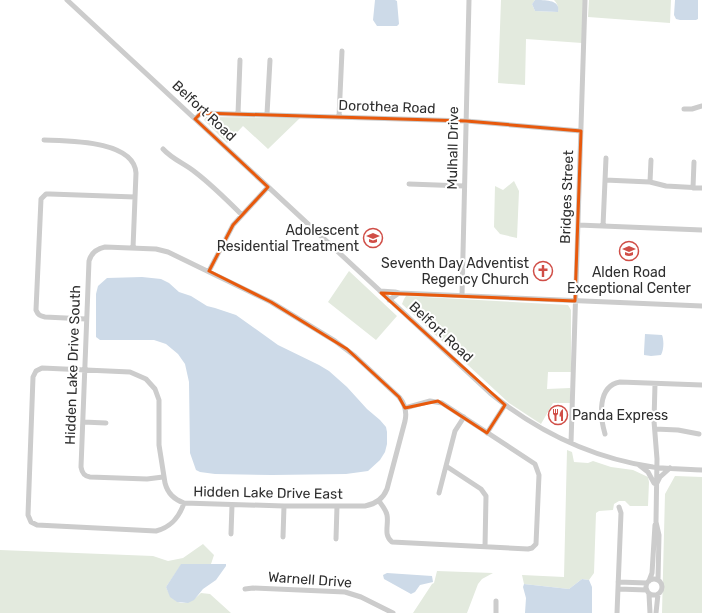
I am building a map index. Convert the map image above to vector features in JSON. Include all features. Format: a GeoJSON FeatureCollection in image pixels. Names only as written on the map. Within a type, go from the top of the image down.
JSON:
{"type":"FeatureCollection","features":[{"type":"Feature","properties":{"kind":"street","name":"Belfort Road"},"geometry":{"type":"LineString","coordinates":[[67,0],[389,300],[505,405],[528,420],[571,443],[591,451],[637,464],[656,467],[702,470]]}},
{"type":"Feature","properties":{"kind":"street","name":"Mulhall Drive"},"geometry":{"type":"LineString","coordinates":[[462,296],[469,0]]}},
{"type":"Feature","properties":{"kind":"street","name":"Bridges Street"},"geometry":{"type":"LineString","coordinates":[[571,443],[585,0]]}},
{"type":"Feature","properties":{"kind":"street"},"geometry":{"type":"LineString","coordinates":[[339,117],[342,51]]}},
{"type":"Feature","properties":{"kind":"street"},"geometry":{"type":"LineString","coordinates":[[238,114],[240,60]]}},
{"type":"Feature","properties":{"kind":"street"},"geometry":{"type":"LineString","coordinates":[[267,114],[270,60]]}},
{"type":"Feature","properties":{"kind":"street"},"geometry":{"type":"LineString","coordinates":[[684,109],[692,109],[702,106]]}},
{"type":"Feature","properties":{"kind":"street","name":"Dorothea Road"},"geometry":{"type":"LineString","coordinates":[[195,119],[201,113],[267,114],[466,121],[581,131]]}},
{"type":"Feature","properties":{"kind":"street"},"geometry":{"type":"LineString","coordinates":[[44,140],[81,142],[101,145],[125,154],[132,160],[136,167],[133,248],[156,249],[168,252],[271,302],[347,349],[399,397],[405,408],[406,421],[387,489],[379,501],[387,513],[387,534],[388,538],[392,542],[528,549],[534,546],[537,541],[539,475],[537,467],[532,462],[442,403],[434,401],[405,408]]}},
{"type":"Feature","properties":{"kind":"street"},"geometry":{"type":"LineString","coordinates":[[163,149],[168,155],[188,166],[204,179],[242,214]]}},
{"type":"Feature","properties":{"kind":"street"},"geometry":{"type":"LineString","coordinates":[[603,226],[606,158]]}},
{"type":"Feature","properties":{"kind":"street"},"geometry":{"type":"LineString","coordinates":[[650,182],[651,160]]}},
{"type":"Feature","properties":{"kind":"street"},"geometry":{"type":"LineString","coordinates":[[693,188],[694,162]]}},
{"type":"Feature","properties":{"kind":"street"},"geometry":{"type":"LineString","coordinates":[[605,180],[650,182],[666,186],[702,188]]}},
{"type":"Feature","properties":{"kind":"street"},"geometry":{"type":"LineString","coordinates":[[409,184],[464,186]]}},
{"type":"Feature","properties":{"kind":"street"},"geometry":{"type":"LineString","coordinates":[[209,271],[229,232],[242,214],[268,187]]}},
{"type":"Feature","properties":{"kind":"street"},"geometry":{"type":"LineString","coordinates":[[86,319],[45,317],[39,315],[36,310],[40,202],[43,196],[50,194],[135,197]]}},
{"type":"Feature","properties":{"kind":"street"},"geometry":{"type":"LineString","coordinates":[[578,225],[702,230]]}},
{"type":"Feature","properties":{"kind":"street","name":"Hidden Lake Drive South"},"geometry":{"type":"LineString","coordinates":[[133,248],[105,247],[95,251],[90,256],[86,319],[81,467],[84,474],[90,477],[147,479],[163,477]]}},
{"type":"Feature","properties":{"kind":"street"},"geometry":{"type":"LineString","coordinates":[[380,291],[702,306]]}},
{"type":"Feature","properties":{"kind":"street"},"geometry":{"type":"LineString","coordinates":[[389,300],[399,293]]}},
{"type":"Feature","properties":{"kind":"street","name":"Hidden Lake Drive East"},"geometry":{"type":"LineString","coordinates":[[184,503],[179,515],[173,522],[165,528],[156,531],[37,525],[31,522],[28,515],[33,377],[36,371],[42,368],[135,373],[146,379],[155,389],[159,400],[159,445],[164,483],[169,493],[184,503],[284,506],[365,506],[379,501]]}},
{"type":"Feature","properties":{"kind":"street"},"geometry":{"type":"LineString","coordinates":[[605,434],[602,423],[603,397],[607,386],[620,382],[702,385]]}},
{"type":"Feature","properties":{"kind":"street"},"geometry":{"type":"LineString","coordinates":[[655,384],[655,486],[656,522],[658,535],[658,580]]}},
{"type":"Feature","properties":{"kind":"street"},"geometry":{"type":"LineString","coordinates":[[488,433],[505,405]]}},
{"type":"Feature","properties":{"kind":"street"},"geometry":{"type":"LineString","coordinates":[[439,493],[455,431],[464,417]]}},
{"type":"Feature","properties":{"kind":"street"},"geometry":{"type":"LineString","coordinates":[[83,422],[106,423]]}},
{"type":"Feature","properties":{"kind":"street"},"geometry":{"type":"LineString","coordinates":[[655,429],[678,430],[699,434]]}},
{"type":"Feature","properties":{"kind":"street"},"geometry":{"type":"LineString","coordinates":[[637,464],[648,472],[655,486]]}},
{"type":"Feature","properties":{"kind":"street"},"geometry":{"type":"LineString","coordinates":[[446,466],[481,489],[486,496],[485,547]]}},
{"type":"Feature","properties":{"kind":"street"},"geometry":{"type":"LineString","coordinates":[[655,486],[660,477],[670,468]]}},
{"type":"Feature","properties":{"kind":"street"},"geometry":{"type":"LineString","coordinates":[[230,534],[232,505]]}},
{"type":"Feature","properties":{"kind":"street"},"geometry":{"type":"LineString","coordinates":[[283,537],[284,506]]}},
{"type":"Feature","properties":{"kind":"street"},"geometry":{"type":"LineString","coordinates":[[336,539],[337,506]]}},
{"type":"Feature","properties":{"kind":"street"},"geometry":{"type":"LineString","coordinates":[[617,613],[621,513],[619,507]]}},
{"type":"Feature","properties":{"kind":"street"},"geometry":{"type":"LineString","coordinates":[[650,613],[648,582],[652,573],[654,528],[656,522]]}},
{"type":"Feature","properties":{"kind":"street"},"geometry":{"type":"LineString","coordinates":[[618,582],[633,583],[648,582],[653,579],[658,580],[662,584],[662,590],[658,594],[656,613]]}},
{"type":"Feature","properties":{"kind":"street"},"geometry":{"type":"LineString","coordinates":[[633,583],[633,590]]}},
{"type":"Feature","properties":{"kind":"street","name":"Warnell Drive"},"geometry":{"type":"LineString","coordinates":[[245,589],[253,588],[345,592],[361,597],[393,613]]}},
{"type":"Feature","properties":{"kind":"street"},"geometry":{"type":"LineString","coordinates":[[618,589],[648,592],[652,595],[658,594]]}},
{"type":"Feature","properties":{"kind":"street"},"geometry":{"type":"LineString","coordinates":[[496,601],[496,613]]}},
{"type":"Feature","properties":{"kind":"highlighted area"},"geometry":{"type":"Polygon","coordinates":[[[201,113],[267,114],[466,121],[581,131],[575,301],[381,293],[505,405],[487,433],[438,401],[405,408],[399,397],[347,349],[271,302],[209,271],[233,225],[268,187],[195,119],[201,113]]]}},
{"type":"Feature","properties":{"kind":"shaded area"},"geometry":{"type":"Polygon","coordinates":[[[501,0],[535,0],[532,4],[535,11],[558,12],[558,5],[554,0],[583,0],[582,43],[526,39],[525,85],[498,83],[501,0]]]}},
{"type":"Feature","properties":{"kind":"shaded area"},"geometry":{"type":"Polygon","coordinates":[[[589,0],[671,0],[670,23],[588,17],[589,0]]]}},
{"type":"Feature","properties":{"kind":"shaded area"},"geometry":{"type":"Polygon","coordinates":[[[206,117],[300,118],[268,149],[243,126],[227,143],[204,120],[206,117]]]}},
{"type":"Feature","properties":{"kind":"shaded area"},"geometry":{"type":"Polygon","coordinates":[[[514,181],[519,191],[517,238],[500,234],[494,227],[495,186],[503,190],[514,181]]]}},
{"type":"Feature","properties":{"kind":"shaded area"},"geometry":{"type":"Polygon","coordinates":[[[349,271],[397,316],[376,340],[328,302],[349,271]]]}},
{"type":"Feature","properties":{"kind":"shaded area"},"geometry":{"type":"Polygon","coordinates":[[[406,296],[568,305],[571,310],[571,372],[548,372],[547,389],[570,388],[570,403],[553,403],[541,424],[509,403],[402,304],[406,296]]]}},
{"type":"Feature","properties":{"kind":"shaded area"},"geometry":{"type":"Polygon","coordinates":[[[567,450],[572,452],[574,462],[588,463],[593,461],[611,467],[633,470],[648,477],[648,506],[630,506],[625,501],[619,501],[614,504],[613,510],[599,511],[596,513],[594,573],[589,580],[582,579],[569,589],[524,584],[522,575],[564,577],[567,450]]]}},
{"type":"Feature","properties":{"kind":"shaded area"},"geometry":{"type":"Polygon","coordinates":[[[675,476],[702,477],[702,613],[662,613],[665,494],[675,476]]]}},
{"type":"Feature","properties":{"kind":"shaded area"},"geometry":{"type":"Polygon","coordinates":[[[203,544],[214,555],[211,564],[181,565],[166,587],[173,598],[181,603],[185,603],[196,598],[201,593],[210,594],[231,613],[0,613],[0,550],[153,556],[168,561],[183,558],[203,544]]]}},
{"type":"Feature","properties":{"kind":"shaded area"},"geometry":{"type":"Polygon","coordinates":[[[437,571],[493,573],[482,579],[478,584],[467,613],[413,613],[434,583],[437,571]]]}},
{"type":"Feature","properties":{"kind":"water"},"geometry":{"type":"Polygon","coordinates":[[[375,0],[397,1],[399,24],[397,26],[377,26],[373,20],[375,0]]]}},
{"type":"Feature","properties":{"kind":"water"},"geometry":{"type":"Polygon","coordinates":[[[535,0],[555,3],[558,8],[558,12],[535,11],[532,4],[535,0]]]}},
{"type":"Feature","properties":{"kind":"water"},"geometry":{"type":"Polygon","coordinates":[[[675,0],[698,0],[698,19],[676,19],[674,15],[675,0]]]}},
{"type":"Feature","properties":{"kind":"water"},"geometry":{"type":"Polygon","coordinates":[[[142,277],[161,279],[169,283],[179,292],[191,296],[207,306],[236,315],[278,345],[329,371],[347,387],[386,427],[387,444],[385,452],[380,460],[368,471],[346,474],[215,474],[196,470],[190,453],[189,382],[185,364],[178,354],[166,344],[154,340],[100,340],[96,337],[96,294],[98,286],[107,278],[142,277]]]}},
{"type":"Feature","properties":{"kind":"water"},"geometry":{"type":"Polygon","coordinates":[[[645,334],[662,335],[663,350],[661,355],[644,355],[645,334]]]}},
{"type":"Feature","properties":{"kind":"water"},"geometry":{"type":"Polygon","coordinates":[[[181,564],[226,564],[226,566],[216,580],[203,589],[194,600],[188,603],[177,602],[170,597],[166,587],[181,564]]]}},
{"type":"Feature","properties":{"kind":"water"},"geometry":{"type":"Polygon","coordinates":[[[387,573],[432,576],[433,582],[420,585],[415,592],[411,594],[384,579],[383,575],[387,573]]]}},
{"type":"Feature","properties":{"kind":"water"},"geometry":{"type":"Polygon","coordinates":[[[582,579],[589,580],[592,587],[592,613],[525,613],[526,598],[523,587],[524,584],[569,589],[582,579]]]}},
{"type":"Feature","properties":{"kind":"place","name":"Adolescent Residential Treatment"},"geometry":{"type":"Point","coordinates":[373,238]}},
{"type":"Feature","properties":{"kind":"place","name":"Alden Road Exceptional Center"},"geometry":{"type":"Point","coordinates":[629,251]}},
{"type":"Feature","properties":{"kind":"place","name":"Seventh Day Adventist Regency Church"},"geometry":{"type":"Point","coordinates":[543,271]}},
{"type":"Feature","properties":{"kind":"place","name":"Panda Express"},"geometry":{"type":"Point","coordinates":[558,415]}}]}
